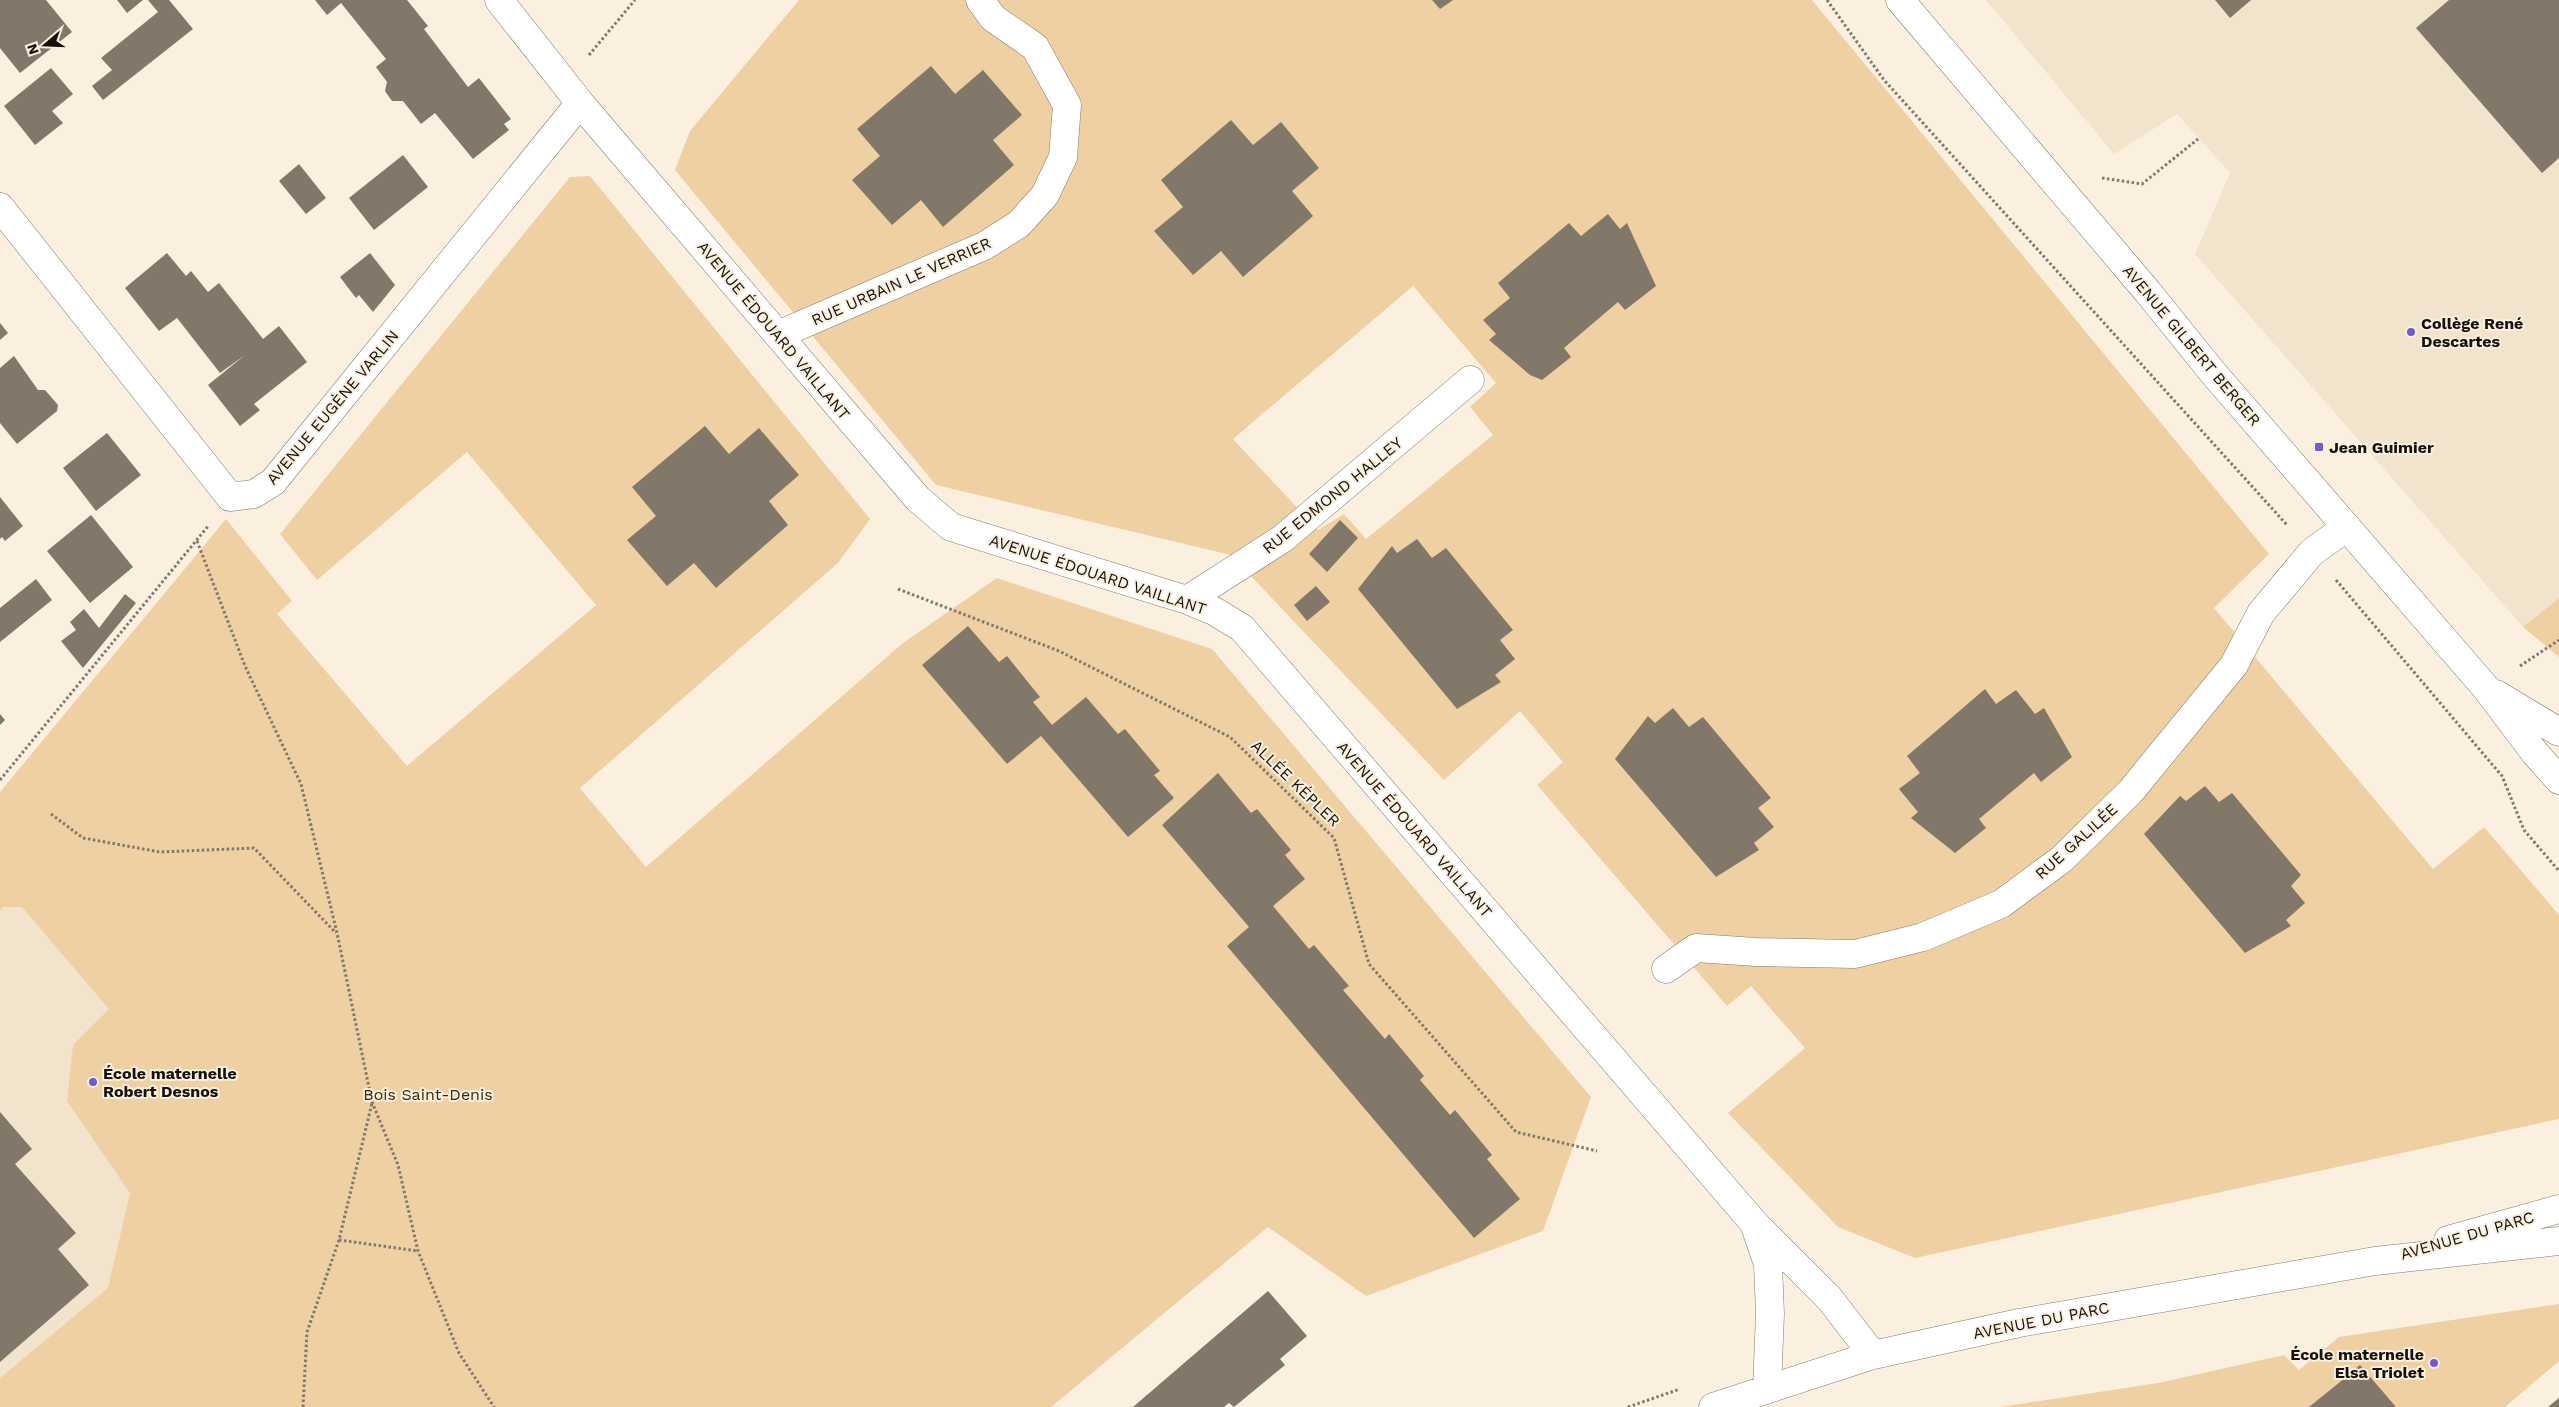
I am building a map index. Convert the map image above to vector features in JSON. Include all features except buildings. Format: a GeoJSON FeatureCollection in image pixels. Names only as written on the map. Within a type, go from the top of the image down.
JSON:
{"type":"FeatureCollection","features":[{"type":"Feature","properties":{"kind":"street","name":"AVENUE ÉDOUARD VAILLANT"},"geometry":{"type":"LineString","coordinates":[[499,0],[572,93],[918,499],[951,527],[1187,600],[1214,611],[1242,628],[1754,1223],[1829,1298],[1873,1355]]}},
{"type":"Feature","properties":{"kind":"street","name":"RUE URBAIN LE VERRIER"},"geometry":{"type":"LineString","coordinates":[[778,335],[984,246],[1019,224],[1045,195],[1063,157],[1067,105],[1035,47],[993,18],[980,0]]}},
{"type":"Feature","properties":{"kind":"street","name":"AVENUE GILBERT BERGER"},"geometry":{"type":"LineString","coordinates":[[1900,0],[2214,374],[2486,688],[2535,753],[2559,780]]}},
{"type":"Feature","properties":{"kind":"street","name":"AVENUE EUGÈNE VARLIN"},"geometry":{"type":"LineString","coordinates":[[230,497],[254,494],[273,482],[572,93]]}},
{"type":"Feature","properties":{"kind":"street"},"geometry":{"type":"LineString","coordinates":[[0,207],[230,497]]}},
{"type":"Feature","properties":{"kind":"street","name":"RUE EDMOND HALLEY"},"geometry":{"type":"LineString","coordinates":[[1187,600],[1282,539],[1470,380]]}},
{"type":"Feature","properties":{"kind":"street","name":"RUE GALILÉE"},"geometry":{"type":"LineString","coordinates":[[1666,969],[1696,948],[1756,952],[1854,954],[1923,937],[2001,904],[2062,859],[2131,791],[2234,665],[2262,613],[2312,552],[2347,527]]}},
{"type":"Feature","properties":{"kind":"street","name":"AVENUE GILBERT BERGER"},"geometry":{"type":"LineString","coordinates":[[2486,688],[2559,732]]}},
{"type":"Feature","properties":{"kind":"street","name":"AVENUE DU PARC"},"geometry":{"type":"LineString","coordinates":[[2375,1261],[2559,1209]]}},
{"type":"Feature","properties":{"kind":"street","name":"AVENUE ÉDOUARD VAILLANT"},"geometry":{"type":"LineString","coordinates":[[1754,1223],[1768,1264],[1770,1314],[1767,1389]]}},
{"type":"Feature","properties":{"kind":"street","name":"AVENUE DU PARC"},"geometry":{"type":"LineString","coordinates":[[1713,1407],[1873,1355],[2019,1323],[2375,1261],[2559,1241]]}},
{"type":"Feature","properties":{"kind":"path"},"geometry":{"type":"LineString","coordinates":[[572,93],[635,0]]}},
{"type":"Feature","properties":{"kind":"path"},"geometry":{"type":"LineString","coordinates":[[1827,0],[1884,80],[2312,552],[2502,776],[2524,830],[2559,872]]}},
{"type":"Feature","properties":{"kind":"path"},"geometry":{"type":"LineString","coordinates":[[2044,170],[2142,184],[2198,139]]}},
{"type":"Feature","properties":{"kind":"path"},"geometry":{"type":"LineString","coordinates":[[0,780],[197,541],[230,497]]}},
{"type":"Feature","properties":{"kind":"path"},"geometry":{"type":"LineString","coordinates":[[197,541],[245,666],[301,784],[337,933],[372,1102],[398,1165],[418,1251],[459,1353],[494,1407]]}},
{"type":"Feature","properties":{"kind":"path","name":"ALLÉE KÉPLER"},"geometry":{"type":"LineString","coordinates":[[898,589],[1059,651],[1230,737],[1334,838],[1369,964],[1516,1132],[1597,1151]]}},
{"type":"Feature","properties":{"kind":"path"},"geometry":{"type":"LineString","coordinates":[[51,814],[83,838],[160,852],[254,848],[337,933]]}},
{"type":"Feature","properties":{"kind":"path"},"geometry":{"type":"LineString","coordinates":[[303,1407],[307,1332],[339,1240],[372,1102]]}},
{"type":"Feature","properties":{"kind":"path"},"geometry":{"type":"LineString","coordinates":[[339,1240],[418,1251]]}},
{"type":"Feature","properties":{"kind":"shaded area","name":"Collège René Descartes"},"geometry":{"type":"Polygon","coordinates":[[[1986,0],[2559,0],[2559,598],[2523,627],[2195,254],[2230,173],[2177,114],[2114,154],[1986,0]]]}},
{"type":"Feature","properties":{"kind":"shaded area","name":"École maternelle Robert Desnos"},"geometry":{"type":"Polygon","coordinates":[[[0,868],[255,1165],[0,1382],[0,868]]]}},
{"type":"Feature","properties":{"kind":"green space"},"geometry":{"type":"Polygon","coordinates":[[[799,0],[1812,0],[2269,554],[2214,608],[2433,869],[2484,827],[2559,915],[2559,1119],[1915,1258],[1838,1227],[1728,1113],[1805,1048],[1751,986],[1727,1006],[1537,785],[1563,762],[1520,711],[1444,780],[1231,555],[936,485],[675,170],[690,131],[799,0]],[[1413,286],[1233,439],[1318,530],[1344,514],[1366,539],[1493,435],[1470,407],[1496,383],[1413,286]]]}},
{"type":"Feature","properties":{"kind":"green space","name":"Bois Saint-Denis"},"geometry":{"type":"Polygon","coordinates":[[[590,176],[870,519],[838,563],[580,788],[646,867],[903,643],[997,578],[1212,649],[1591,1097],[1543,1231],[1366,1296],[1268,1227],[1051,1407],[0,1407],[0,1378],[108,1288],[130,1193],[67,1101],[73,1045],[109,1009],[22,907],[3,907],[0,911],[0,792],[226,519],[292,601],[277,614],[407,766],[596,605],[467,452],[317,580],[280,534],[570,177],[590,176]]]}},
{"type":"Feature","properties":{"kind":"green space"},"geometry":{"type":"Polygon","coordinates":[[[2559,598],[2559,657],[2523,627],[2559,598]]]}},
{"type":"Feature","properties":{"kind":"green space","name":"École maternelle Elsa Triolet"},"geometry":{"type":"Polygon","coordinates":[[[2559,1304],[2559,1361],[2505,1407],[2000,1407],[2158,1383],[2284,1355],[2299,1370],[2339,1337],[2559,1304]]]}},
{"type":"Feature","properties":{"kind":"place","name":"Collège René Descartes"},"geometry":{"type":"Point","coordinates":[2411,332]}},
{"type":"Feature","properties":{"kind":"place","name":"Jean Guimier"},"geometry":{"type":"Point","coordinates":[2319,447]}},
{"type":"Feature","properties":{"kind":"place","name":"École maternelle Robert Desnos"},"geometry":{"type":"Point","coordinates":[93,1082]}},
{"type":"Feature","properties":{"kind":"place","name":"École maternelle Elsa Triolet"},"geometry":{"type":"Point","coordinates":[2434,1363]}}]}
